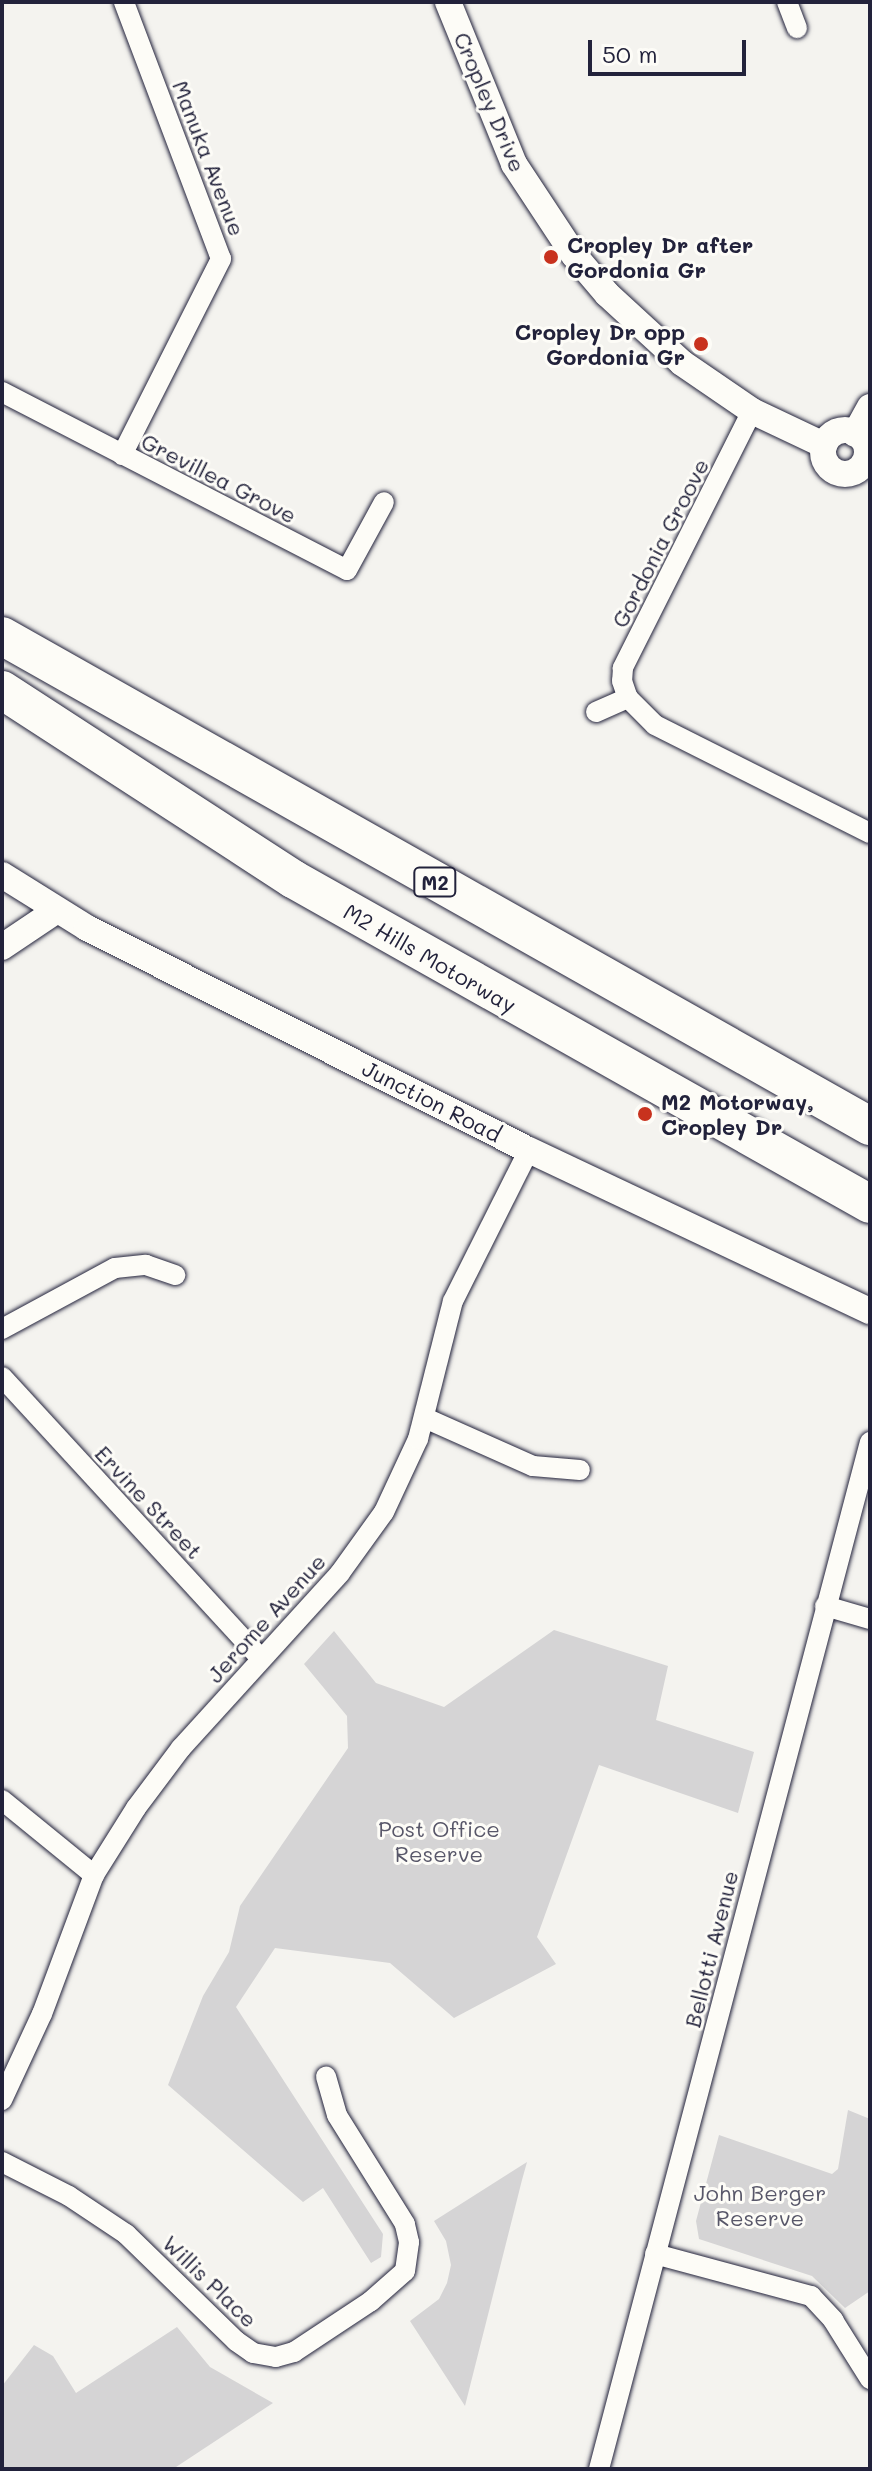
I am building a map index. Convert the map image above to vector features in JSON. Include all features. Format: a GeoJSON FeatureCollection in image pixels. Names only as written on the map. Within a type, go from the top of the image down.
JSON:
{"type":"FeatureCollection","features":[{"type":"Feature","properties":{"kind":"highway","name":"M2"},"geometry":{"type":"LineString","coordinates":[[2,636],[870,1126]]}},
{"type":"Feature","properties":{"kind":"highway","name":"M2 Hills Motorway"},"geometry":{"type":"LineString","coordinates":[[2,690],[293,879],[870,1204]]}},
{"type":"Feature","properties":{"kind":"street","name":"Manuka Avenue"},"geometry":{"type":"LineString","coordinates":[[122,455],[221,259],[124,2]]}},
{"type":"Feature","properties":{"kind":"street","name":"Cropley Drive"},"geometry":{"type":"LineString","coordinates":[[448,2],[514,164],[574,255],[645,331],[752,411],[824,445]]}},
{"type":"Feature","properties":{"kind":"street"},"geometry":{"type":"LineString","coordinates":[[787,2],[797,28]]}},
{"type":"Feature","properties":{"kind":"street","name":"Grevillea Grove"},"geometry":{"type":"LineString","coordinates":[[2,392],[347,570],[384,502]]}},
{"type":"Feature","properties":{"kind":"street"},"geometry":{"type":"LineString","coordinates":[[855,434],[870,407]]}},
{"type":"Feature","properties":{"kind":"street","name":"Gordonia Groove"},"geometry":{"type":"LineString","coordinates":[[628,698],[623,668],[752,411]]}},
{"type":"Feature","properties":{"kind":"street"},"geometry":{"type":"LineString","coordinates":[[840,431],[855,434],[866,449],[867,464],[853,473],[833,471],[824,459],[824,445],[840,431]]}},
{"type":"Feature","properties":{"kind":"street"},"geometry":{"type":"LineString","coordinates":[[596,712],[628,698],[655,725],[870,833]]}},
{"type":"Feature","properties":{"kind":"street","name":"Junction Road"},"geometry":{"type":"LineString","coordinates":[[2,875],[57,910],[529,1150],[870,1311]]}},
{"type":"Feature","properties":{"kind":"street"},"geometry":{"type":"LineString","coordinates":[[2,947],[57,910]]}},
{"type":"Feature","properties":{"kind":"street","name":"Jerome Avenue"},"geometry":{"type":"LineString","coordinates":[[2,2100],[42,2014],[94,1875],[160,1774],[371,1530],[405,1471],[425,1418],[453,1301],[529,1150]]}},
{"type":"Feature","properties":{"kind":"street"},"geometry":{"type":"LineString","coordinates":[[2,1329],[115,1268],[146,1265],[175,1275]]}},
{"type":"Feature","properties":{"kind":"street","name":"Ervine Street"},"geometry":{"type":"LineString","coordinates":[[2,1377],[261,1659]]}},
{"type":"Feature","properties":{"kind":"street"},"geometry":{"type":"LineString","coordinates":[[425,1418],[533,1466],[580,1470]]}},
{"type":"Feature","properties":{"kind":"street","name":"Bellotti Avenue"},"geometry":{"type":"LineString","coordinates":[[599,2469],[870,1442]]}},
{"type":"Feature","properties":{"kind":"street"},"geometry":{"type":"LineString","coordinates":[[825,1606],[870,1619]]}},
{"type":"Feature","properties":{"kind":"street"},"geometry":{"type":"LineString","coordinates":[[2,1800],[94,1875]]}},
{"type":"Feature","properties":{"kind":"street","name":"Willis Place"},"geometry":{"type":"LineString","coordinates":[[2,2162],[69,2196],[126,2234],[236,2341],[253,2353],[276,2357],[358,2309],[405,2271],[409,2242],[405,2224],[337,2115],[326,2077]]}},
{"type":"Feature","properties":{"kind":"street"},"geometry":{"type":"LineString","coordinates":[[655,2254],[811,2296],[833,2320],[870,2379]]}},
{"type":"Feature","properties":{"kind":"green space","name":"Post Office Reserve"},"geometry":{"type":"Polygon","coordinates":[[[554,1630],[668,1666],[656,1720],[754,1752],[738,1813],[599,1765],[537,1937],[556,1964],[454,2018],[390,1963],[275,1948],[236,2007],[383,2234],[381,2257],[371,2263],[323,2188],[303,2202],[168,2085],[203,1996],[229,1952],[240,1906],[348,1748],[347,1716],[304,1664],[334,1631],[376,1683],[444,1707],[554,1630]]]}},
{"type":"Feature","properties":{"kind":"green space","name":"John Berger Reserve"},"geometry":{"type":"Polygon","coordinates":[[[848,2110],[870,2119],[870,2291],[845,2308],[812,2276],[699,2239],[696,2221],[719,2135],[832,2174],[838,2169],[848,2110]]]}},
{"type":"Feature","properties":{"kind":"green space"},"geometry":{"type":"Polygon","coordinates":[[[527,2162],[465,2406],[410,2321],[439,2299],[447,2283],[451,2265],[446,2241],[434,2221],[527,2162]]]}},
{"type":"Feature","properties":{"kind":"green space"},"geometry":{"type":"Polygon","coordinates":[[[177,2327],[210,2367],[273,2403],[173,2469],[2,2469],[2,2386],[34,2345],[53,2356],[76,2393],[177,2327]]]}},
{"type":"Feature","properties":{"kind":"place","name":"Cropley Dr after Gordonia Gr"},"geometry":{"type":"Point","coordinates":[551,257]}},
{"type":"Feature","properties":{"kind":"place","name":"Cropley Dr opp Gordonia Gr"},"geometry":{"type":"Point","coordinates":[701,344]}},
{"type":"Feature","properties":{"kind":"place","name":"M2 Motorway, Cropley Dr"},"geometry":{"type":"Point","coordinates":[645,1114]}}]}
